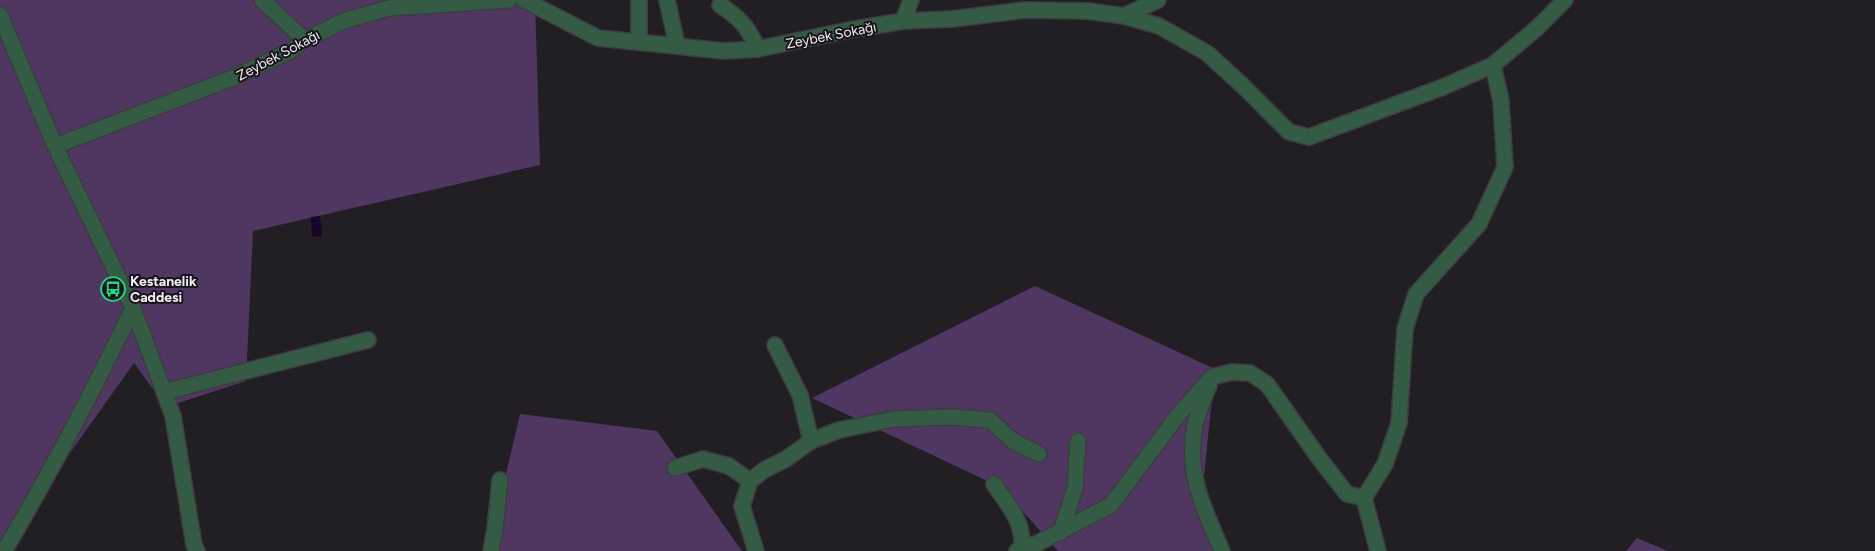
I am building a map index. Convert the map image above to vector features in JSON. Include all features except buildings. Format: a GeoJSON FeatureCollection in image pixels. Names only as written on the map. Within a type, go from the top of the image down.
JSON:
{"type":"FeatureCollection","features":[{"type":"Feature","properties":{"kind":"street"},"geometry":{"type":"LineString","coordinates":[[262,0],[305,40]]}},
{"type":"Feature","properties":{"kind":"street","name":"Zeybek Sokağı"},"geometry":{"type":"LineString","coordinates":[[55,146],[236,78],[290,51],[305,40],[343,21],[389,8],[509,0]]}},
{"type":"Feature","properties":{"kind":"street","name":"Zeybek Sokağı"},"geometry":{"type":"LineString","coordinates":[[524,0],[598,38],[724,51],[758,49],[903,21],[952,19],[1025,10],[1088,11],[1124,16],[1159,26],[1207,53],[1288,132],[1309,137],[1443,87],[1492,65],[1537,28],[1565,0]]}},
{"type":"Feature","properties":{"kind":"street"},"geometry":{"type":"LineString","coordinates":[[639,41],[640,0]]}},
{"type":"Feature","properties":{"kind":"street"},"geometry":{"type":"LineString","coordinates":[[667,0],[677,45]]}},
{"type":"Feature","properties":{"kind":"street"},"geometry":{"type":"LineString","coordinates":[[903,21],[911,0]]}},
{"type":"Feature","properties":{"kind":"street"},"geometry":{"type":"LineString","coordinates":[[1124,16],[1158,0]]}},
{"type":"Feature","properties":{"kind":"street"},"geometry":{"type":"LineString","coordinates":[[720,5],[734,14],[749,29],[758,49]]}},
{"type":"Feature","properties":{"kind":"street"},"geometry":{"type":"LineString","coordinates":[[0,15],[55,146],[133,308],[173,416],[194,545],[197,551]]}},
{"type":"Feature","properties":{"kind":"street"},"geometry":{"type":"LineString","coordinates":[[1378,551],[1364,498],[1385,464],[1399,423],[1405,328],[1416,294],[1478,224],[1505,167],[1501,102],[1492,65]]}},
{"type":"Feature","properties":{"kind":"street"},"geometry":{"type":"LineString","coordinates":[[4,551],[38,493],[133,308]]}},
{"type":"Feature","properties":{"kind":"street"},"geometry":{"type":"LineString","coordinates":[[164,392],[368,340]]}},
{"type":"Feature","properties":{"kind":"street"},"geometry":{"type":"LineString","coordinates":[[775,345],[800,395],[811,441]]}},
{"type":"Feature","properties":{"kind":"street"},"geometry":{"type":"LineString","coordinates":[[1020,550],[1061,532],[1111,505],[1178,415],[1212,376],[1232,372],[1250,373],[1267,384],[1347,494],[1364,498]]}},
{"type":"Feature","properties":{"kind":"street"},"geometry":{"type":"LineString","coordinates":[[1212,376],[1195,424],[1192,461],[1197,491],[1222,551]]}},
{"type":"Feature","properties":{"kind":"street"},"geometry":{"type":"LineString","coordinates":[[756,551],[742,506],[750,481],[764,470],[786,459],[811,441],[839,430],[894,419],[951,417],[990,420],[1013,441],[1039,454]]}},
{"type":"Feature","properties":{"kind":"street"},"geometry":{"type":"LineString","coordinates":[[1061,532],[1075,488],[1078,442]]}},
{"type":"Feature","properties":{"kind":"street"},"geometry":{"type":"LineString","coordinates":[[675,468],[703,459],[729,466],[750,481]]}},
{"type":"Feature","properties":{"kind":"street"},"geometry":{"type":"LineString","coordinates":[[491,551],[500,480]]}},
{"type":"Feature","properties":{"kind":"street"},"geometry":{"type":"LineString","coordinates":[[994,484],[1018,520],[1023,535],[1020,550]]}},
{"type":"Feature","properties":{"kind":"shaded area"},"geometry":{"type":"Polygon","coordinates":[[[0,0],[535,0],[540,165],[253,231],[246,381],[166,407],[134,363],[0,551],[0,0]]]}},
{"type":"Feature","properties":{"kind":"shaded area"},"geometry":{"type":"Polygon","coordinates":[[[320,216],[321,236],[313,237],[311,217],[320,216]]]}},
{"type":"Feature","properties":{"kind":"shaded area"},"geometry":{"type":"Polygon","coordinates":[[[1035,286],[1215,369],[1202,495],[1221,551],[1058,551],[1002,488],[812,398],[1035,286]]]}},
{"type":"Feature","properties":{"kind":"shaded area"},"geometry":{"type":"Polygon","coordinates":[[[520,414],[657,431],[742,551],[488,551],[520,414]]]}},
{"type":"Feature","properties":{"kind":"shaded area"},"geometry":{"type":"Polygon","coordinates":[[[1637,538],[1668,551],[1626,551],[1637,538]]]}},
{"type":"Feature","properties":{"kind":"place","name":"Kestanelik Caddesi"},"geometry":{"type":"Point","coordinates":[113,289]}}]}
